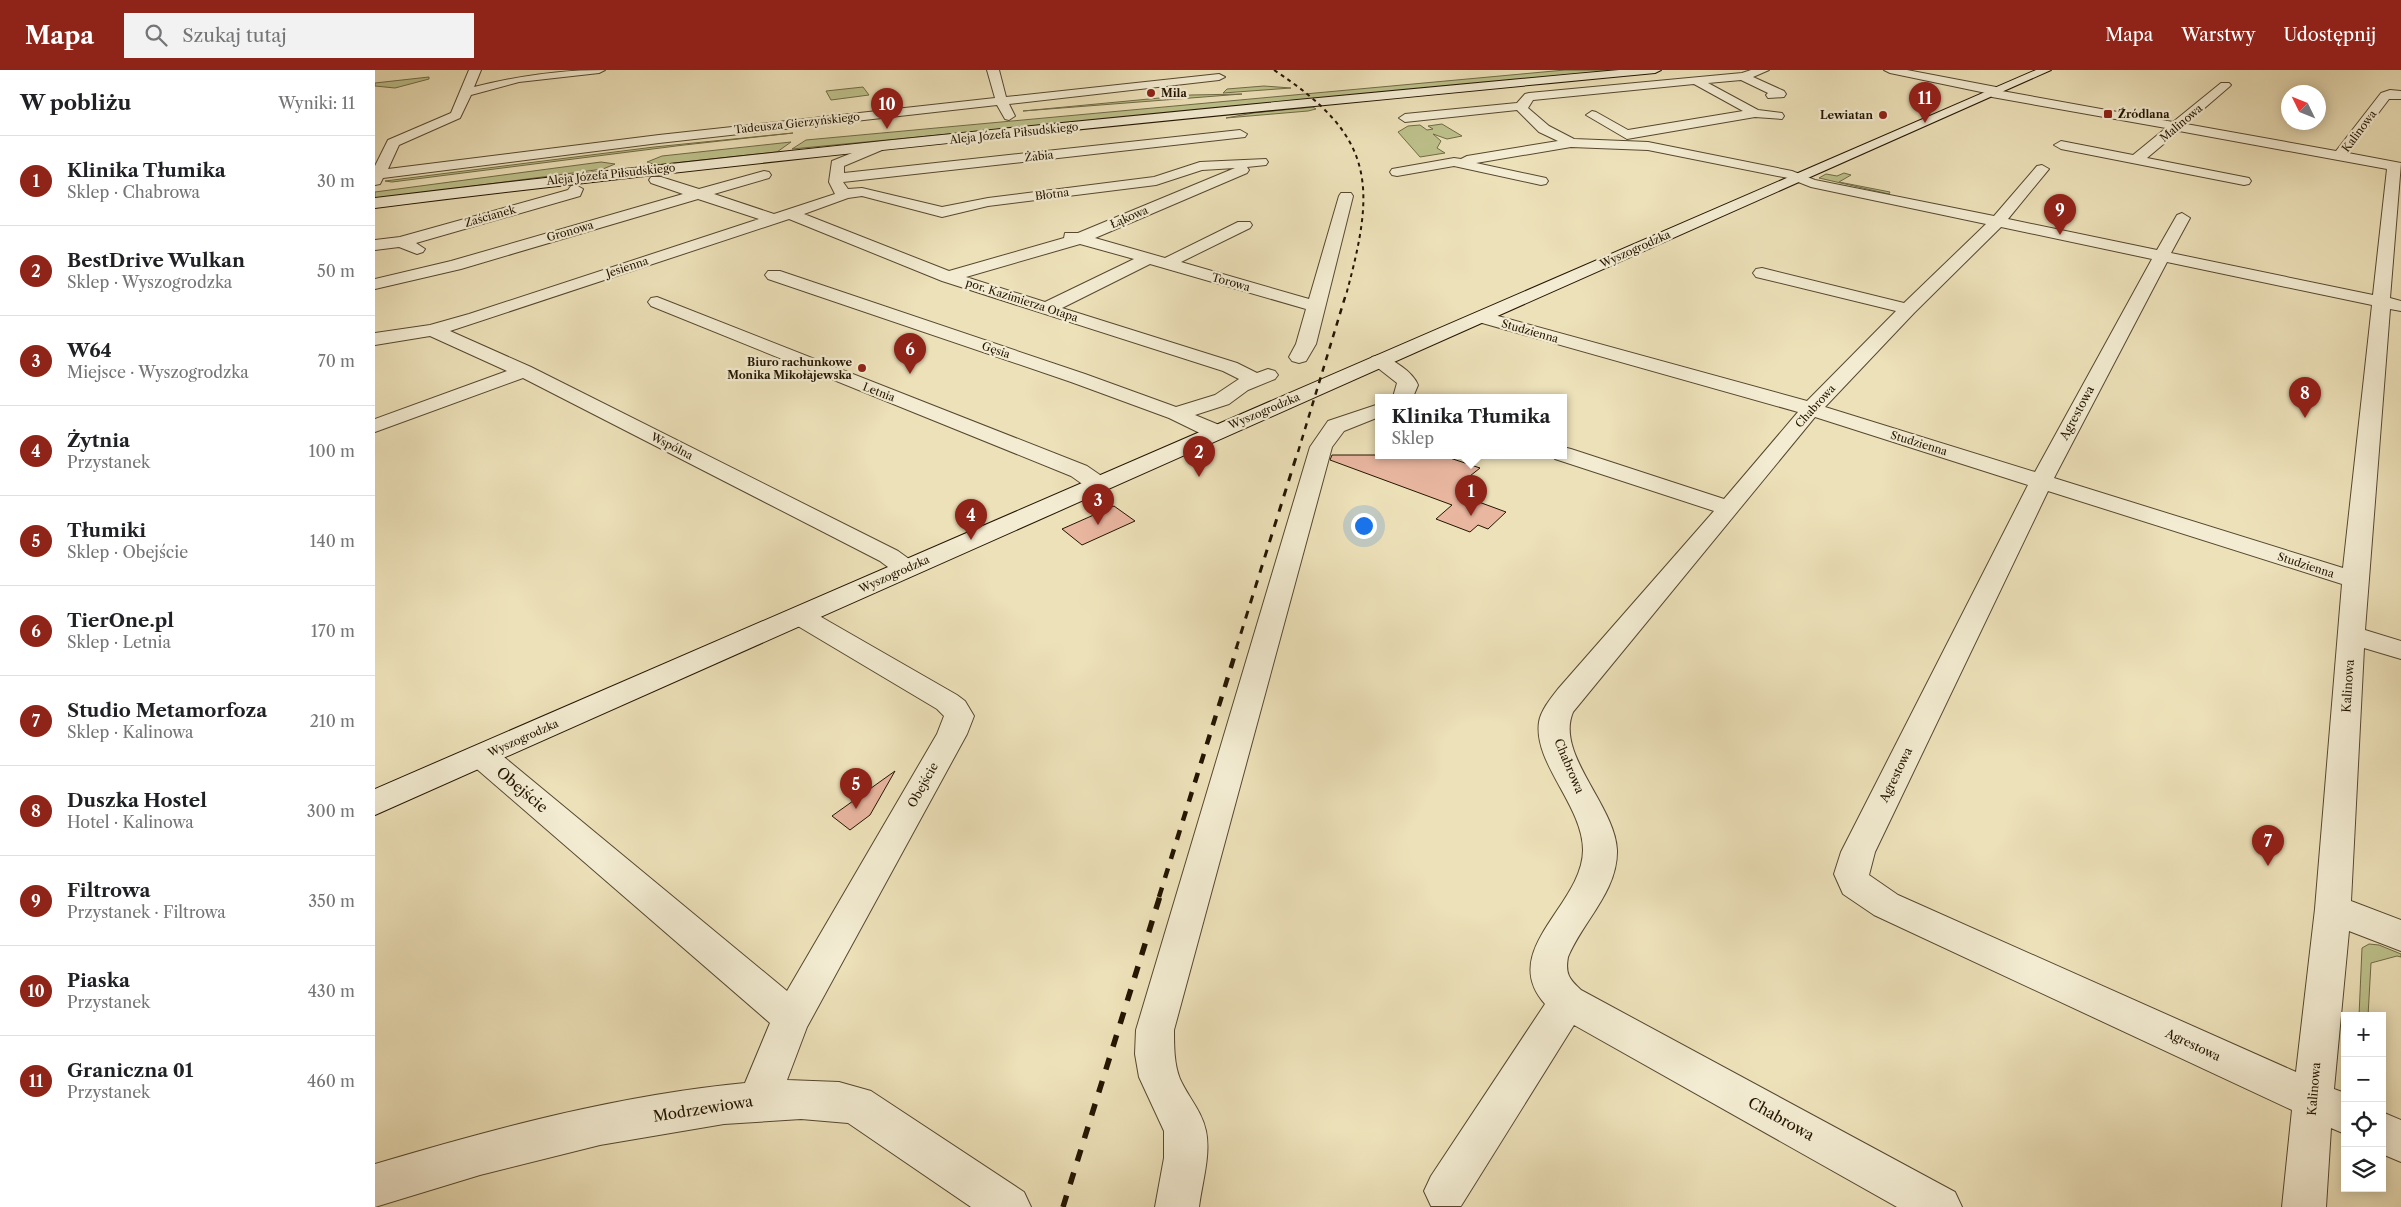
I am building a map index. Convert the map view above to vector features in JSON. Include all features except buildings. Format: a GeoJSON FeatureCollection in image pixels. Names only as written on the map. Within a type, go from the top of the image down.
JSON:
{"type":"FeatureCollection","features":[{"type":"Feature","properties":{"kind":"street"},"geometry":{"type":"LineString","coordinates":[[376,180],[393,143],[455,116],[475,70]]}},
{"type":"Feature","properties":{"kind":"street"},"geometry":{"type":"LineString","coordinates":[[503,70],[527,70]]}},
{"type":"Feature","properties":{"kind":"street"},"geometry":{"type":"LineString","coordinates":[[467,92],[519,79],[599,70]]}},
{"type":"Feature","properties":{"kind":"street"},"geometry":{"type":"LineString","coordinates":[[993,70],[1001,100]]}},
{"type":"Feature","properties":{"kind":"street","name":"Aleja Józefa Piłsudskiego"},"geometry":{"type":"LineString","coordinates":[[1059,114],[1536,70]]}},
{"type":"Feature","properties":{"kind":"street","name":"Aleja Józefa Piłsudskiego"},"geometry":{"type":"LineString","coordinates":[[375,203],[488,188],[654,174],[795,155],[1183,114],[1655,70]]}},
{"type":"Feature","properties":{"kind":"street"},"geometry":{"type":"LineString","coordinates":[[1405,118],[1522,106],[1529,97],[1743,76],[1763,70]]}},
{"type":"Feature","properties":{"kind":"street"},"geometry":{"type":"LineString","coordinates":[[1890,70],[1994,92],[2398,166]]}},
{"type":"Feature","properties":{"kind":"street","name":"Wyszogrodzka"},"geometry":{"type":"LineString","coordinates":[[375,803],[1216,432],[2045,70]]}},
{"type":"Feature","properties":{"kind":"street"},"geometry":{"type":"LineString","coordinates":[[1609,74],[1634,87]]}},
{"type":"Feature","properties":{"kind":"street"},"geometry":{"type":"LineString","coordinates":[[1743,76],[1780,94],[1772,96]]}},
{"type":"Feature","properties":{"kind":"street","name":"Tadeusza Gierzyńskiego"},"geometry":{"type":"LineString","coordinates":[[376,180],[659,138],[1219,77]]}},
{"type":"Feature","properties":{"kind":"street"},"geometry":{"type":"LineString","coordinates":[[1696,80],[1755,112],[1778,116]]}},
{"type":"Feature","properties":{"kind":"street","name":"Malinowa"},"geometry":{"type":"LineString","coordinates":[[2136,160],[2225,85]]}},
{"type":"Feature","properties":{"kind":"street","name":"Kalinowa"},"geometry":{"type":"LineString","coordinates":[[2340,156],[2385,96],[2390,94],[2401,95]]}},
{"type":"Feature","properties":{"kind":"street","name":"Aleja Józefa Piłsudskiego"},"geometry":{"type":"LineString","coordinates":[[993,120],[1015,118],[1001,100]]}},
{"type":"Feature","properties":{"kind":"street"},"geometry":{"type":"LineString","coordinates":[[1522,106],[1525,113],[1544,129],[1571,143]]}},
{"type":"Feature","properties":{"kind":"street"},"geometry":{"type":"LineString","coordinates":[[1397,172],[1571,143],[1626,139],[1755,112]]}},
{"type":"Feature","properties":{"kind":"street"},"geometry":{"type":"LineString","coordinates":[[1592,115],[1626,139],[1655,147],[1800,177],[1811,183],[2392,304]]}},
{"type":"Feature","properties":{"kind":"street","name":"Żabia"},"geometry":{"type":"LineString","coordinates":[[837,171],[1236,131],[1262,158],[1261,162]]}},
{"type":"Feature","properties":{"kind":"street","name":"Aleja Józefa Piłsudskiego"},"geometry":{"type":"LineString","coordinates":[[376,180],[599,159],[819,135]]}},
{"type":"Feature","properties":{"kind":"street"},"geometry":{"type":"LineString","coordinates":[[713,147],[743,142]]}},
{"type":"Feature","properties":{"kind":"street"},"geometry":{"type":"LineString","coordinates":[[2061,145],[2244,181]]}},
{"type":"Feature","properties":{"kind":"street"},"geometry":{"type":"LineString","coordinates":[[837,171],[877,146]]}},
{"type":"Feature","properties":{"kind":"street"},"geometry":{"type":"LineString","coordinates":[[654,174],[639,164],[650,157],[667,154]]}},
{"type":"Feature","properties":{"kind":"street"},"geometry":{"type":"LineString","coordinates":[[795,155],[818,157],[837,171]]}},
{"type":"Feature","properties":{"kind":"street"},"geometry":{"type":"LineString","coordinates":[[488,188],[616,168],[624,162],[599,159]]}},
{"type":"Feature","properties":{"kind":"street","name":"Błotna"},"geometry":{"type":"LineString","coordinates":[[844,194],[861,192],[942,212],[988,202],[1156,181],[1200,166],[1261,162]]}},
{"type":"Feature","properties":{"kind":"street","name":"Łąkowa"},"geometry":{"type":"LineString","coordinates":[[948,277],[1078,239],[1261,162]]}},
{"type":"Feature","properties":{"kind":"street"},"geometry":{"type":"LineString","coordinates":[[1453,162],[1541,182]]}},
{"type":"Feature","properties":{"kind":"street","name":"Kalinowa"},"geometry":{"type":"LineString","coordinates":[[2304,1207],[2329,1107],[2333,909],[2355,580],[2392,304],[2398,166]]}},
{"type":"Feature","properties":{"kind":"street","name":"Chabrowa"},"geometry":{"type":"LineString","coordinates":[[1940,1207],[1569,1002],[1549,979],[1547,967],[1554,946],[1595,880],[1601,848],[1595,823],[1559,750],[1554,724],[1559,710],[1568,696],[1811,410],[1907,309],[1997,222],[2042,169]]}},
{"type":"Feature","properties":{"kind":"street"},"geometry":{"type":"LineString","coordinates":[[837,171],[838,187],[844,194]]}},
{"type":"Feature","properties":{"kind":"street","name":"por. Kazimierza Otapa"},"geometry":{"type":"LineString","coordinates":[[654,174],[698,194],[783,216],[948,277],[1262,377],[1235,390],[1222,400]]}},
{"type":"Feature","properties":{"kind":"street","name":"Gronowa"},"geometry":{"type":"LineString","coordinates":[[375,284],[455,265],[764,175]]}},
{"type":"Feature","properties":{"kind":"street","name":"Zaścianek"},"geometry":{"type":"LineString","coordinates":[[375,245],[401,242],[575,193],[576,188]]}},
{"type":"Feature","properties":{"kind":"street","name":"Jesienna"},"geometry":{"type":"LineString","coordinates":[[375,339],[432,330],[783,216],[844,194]]}},
{"type":"Feature","properties":{"kind":"street"},"geometry":{"type":"LineString","coordinates":[[1299,357],[1306,344],[1346,196]]}},
{"type":"Feature","properties":{"kind":"street","name":"Agrestowa"},"geometry":{"type":"LineString","coordinates":[[2183,218],[2041,481],[1858,852],[1851,874],[1855,884],[1886,905],[2329,1107]]}},
{"type":"Feature","properties":{"kind":"street"},"geometry":{"type":"LineString","coordinates":[[1165,264],[1244,225]]}},
{"type":"Feature","properties":{"kind":"street","name":"Torowa"},"geometry":{"type":"LineString","coordinates":[[1050,230],[1315,306]]}},
{"type":"Feature","properties":{"kind":"street","name":"Zaścianek"},"geometry":{"type":"LineString","coordinates":[[401,242],[455,265]]}},
{"type":"Feature","properties":{"kind":"street"},"geometry":{"type":"LineString","coordinates":[[1047,308],[1147,259]]}},
{"type":"Feature","properties":{"kind":"street"},"geometry":{"type":"LineString","coordinates":[[1762,273],[1907,309]]}},
{"type":"Feature","properties":{"kind":"street","name":"Gęsia"},"geometry":{"type":"LineString","coordinates":[[774,274],[1176,414],[1216,432]]}},
{"type":"Feature","properties":{"kind":"street","name":"Letnia"},"geometry":{"type":"LineString","coordinates":[[657,302],[1079,470],[1098,484]]}},
{"type":"Feature","properties":{"kind":"street","name":"Studzienna"},"geometry":{"type":"LineString","coordinates":[[1481,317],[1811,410],[2355,580]]}},
{"type":"Feature","properties":{"kind":"street","name":"Wspólna"},"geometry":{"type":"LineString","coordinates":[[432,330],[524,371],[889,556],[907,568]]}},
{"type":"Feature","properties":{"kind":"street"},"geometry":{"type":"LineString","coordinates":[[1379,361],[1406,380],[1408,385],[1404,394]]}},
{"type":"Feature","properties":{"kind":"street"},"geometry":{"type":"LineString","coordinates":[[375,426],[524,371]]}},
{"type":"Feature","properties":{"kind":"street"},"geometry":{"type":"LineString","coordinates":[[1176,414],[1222,400],[1249,418]]}},
{"type":"Feature","properties":{"kind":"street"},"geometry":{"type":"LineString","coordinates":[[1177,1207],[1185,1149],[1185,1131],[1179,1114],[1159,1077],[1154,1058],[1155,1030],[1321,447],[1337,426],[1344,421],[1375,411]]}},
{"type":"Feature","properties":{"kind":"street"},"geometry":{"type":"LineString","coordinates":[[1567,455],[1728,508]]}},
{"type":"Feature","properties":{"kind":"street","name":"Obejście"},"geometry":{"type":"LineString","coordinates":[[759,1100],[772,1063],[792,1018],[952,734],[959,716],[955,708],[947,702],[800,616]]}},
{"type":"Feature","properties":{"kind":"street"},"geometry":{"type":"LineString","coordinates":[[2351,635],[2401,650]]}},
{"type":"Feature","properties":{"kind":"street","name":"Obejście"},"geometry":{"type":"LineString","coordinates":[[482,756],[792,1018]]}},
{"type":"Feature","properties":{"kind":"street"},"geometry":{"type":"LineString","coordinates":[[2333,909],[2401,936]]}},
{"type":"Feature","properties":{"kind":"street"},"geometry":{"type":"LineString","coordinates":[[1446,1191],[1569,1002]]}},
{"type":"Feature","properties":{"kind":"street","name":"Modrzewiowa"},"geometry":{"type":"LineString","coordinates":[[375,1186],[494,1150],[577,1130],[673,1112],[759,1100],[828,1102],[857,1105],[1009,1207]]}},
{"type":"Feature","properties":{"kind":"street"},"geometry":{"type":"LineString","coordinates":[[2386,1134],[2401,1141]]}},
{"type":"Feature","properties":{"kind":"green space"},"geometry":{"type":"Polygon","coordinates":[[[1565,70],[1619,70],[792,149],[806,140],[1565,70]]]}},
{"type":"Feature","properties":{"kind":"green space"},"geometry":{"type":"Polygon","coordinates":[[[429,77],[429,79],[395,88],[375,86],[375,83],[429,77]]]}},
{"type":"Feature","properties":{"kind":"green space"},"geometry":{"type":"Polygon","coordinates":[[[1264,86],[1291,88],[1223,93],[1227,89],[1264,86]]]}},
{"type":"Feature","properties":{"kind":"green space"},"geometry":{"type":"Polygon","coordinates":[[[863,87],[869,95],[831,100],[826,91],[863,87]]]}},
{"type":"Feature","properties":{"kind":"green space"},"geometry":{"type":"Polygon","coordinates":[[[1242,94],[1023,111],[1191,95],[1242,94]]]}},
{"type":"Feature","properties":{"kind":"green space"},"geometry":{"type":"Polygon","coordinates":[[[1313,107],[1316,109],[1226,118],[1253,113],[1313,107]]]}},
{"type":"Feature","properties":{"kind":"green space"},"geometry":{"type":"Polygon","coordinates":[[[1442,124],[1462,136],[1447,139],[1433,134],[1441,141],[1437,148],[1445,153],[1420,157],[1398,132],[1408,126],[1420,125],[1427,130],[1433,129],[1428,126],[1442,124]]]}},
{"type":"Feature","properties":{"kind":"green space"},"geometry":{"type":"Polygon","coordinates":[[[793,133],[392,182],[385,181],[654,147],[793,133]]]}},
{"type":"Feature","properties":{"kind":"green space"},"geometry":{"type":"Polygon","coordinates":[[[791,142],[777,152],[656,165],[647,162],[662,156],[791,142]]]}},
{"type":"Feature","properties":{"kind":"green space"},"geometry":{"type":"Polygon","coordinates":[[[601,162],[615,164],[603,169],[375,199],[375,192],[601,162]]]}},
{"type":"Feature","properties":{"kind":"green space"},"geometry":{"type":"Polygon","coordinates":[[[1844,173],[1851,175],[1839,182],[1890,192],[1889,194],[1819,178],[1826,174],[1837,176],[1844,173]]]}},
{"type":"Feature","properties":{"kind":"green space"},"geometry":{"type":"Polygon","coordinates":[[[2369,944],[2379,945],[2401,954],[2401,957],[2397,956],[2371,963],[2368,1012],[2359,1012],[2362,948],[2369,944]]]}},
{"type":"Feature","properties":{"kind":"railway"},"geometry":{"type":"LineString","coordinates":[[1274,70],[1308,94],[1333,118],[1350,142],[1359,166],[1363,193],[1362,223],[1346,295]]}},
{"type":"Feature","properties":{"kind":"railway"},"geometry":{"type":"LineString","coordinates":[[1298,452],[1346,294]]}},
{"type":"Feature","properties":{"kind":"railway"},"geometry":{"type":"LineString","coordinates":[[1236,649],[1298,451]]}},
{"type":"Feature","properties":{"kind":"railway"},"geometry":{"type":"LineString","coordinates":[[1159,897],[1237,648]]}},
{"type":"Feature","properties":{"kind":"railway"},"geometry":{"type":"LineString","coordinates":[[1063,1207],[1160,896]]}},
{"type":"Feature","properties":{"kind":"place","name":"Mila"},"geometry":{"type":"Point","coordinates":[1151,93]}},
{"type":"Feature","properties":{"kind":"place","name":"Źródlana"},"geometry":{"type":"Point","coordinates":[2108,114]}},
{"type":"Feature","properties":{"kind":"place","name":"Lewiatan"},"geometry":{"type":"Point","coordinates":[1883,115]}},
{"type":"Feature","properties":{"kind":"place","name":"Graniczna 01"},"geometry":{"type":"Point","coordinates":[1925,123]}},
{"type":"Feature","properties":{"kind":"place","name":"Piaska"},"geometry":{"type":"Point","coordinates":[887,129]}},
{"type":"Feature","properties":{"kind":"place","name":"Filtrowa"},"geometry":{"type":"Point","coordinates":[2060,235]}},
{"type":"Feature","properties":{"kind":"place","name":"Biuro rachunkowe Monika Mikołajewska"},"geometry":{"type":"Point","coordinates":[862,368]}},
{"type":"Feature","properties":{"kind":"place","name":"TierOne.pl"},"geometry":{"type":"Point","coordinates":[910,374]}},
{"type":"Feature","properties":{"kind":"place","name":"Duszka Hostel"},"geometry":{"type":"Point","coordinates":[2305,418]}},
{"type":"Feature","properties":{"kind":"place","name":"BestDrive Wulkan"},"geometry":{"type":"Point","coordinates":[1199,477]}},
{"type":"Feature","properties":{"kind":"place","name":"Klinika Tłumika"},"geometry":{"type":"Point","coordinates":[1471,516]}},
{"type":"Feature","properties":{"kind":"place","name":"W64"},"geometry":{"type":"Point","coordinates":[1098,525]}},
{"type":"Feature","properties":{"kind":"place","name":"Żytnia"},"geometry":{"type":"Point","coordinates":[971,540]}},
{"type":"Feature","properties":{"kind":"place","name":"Tłumiki"},"geometry":{"type":"Point","coordinates":[856,809]}},
{"type":"Feature","properties":{"kind":"place","name":"Studio Metamorfoza"},"geometry":{"type":"Point","coordinates":[2268,866]}}]}
